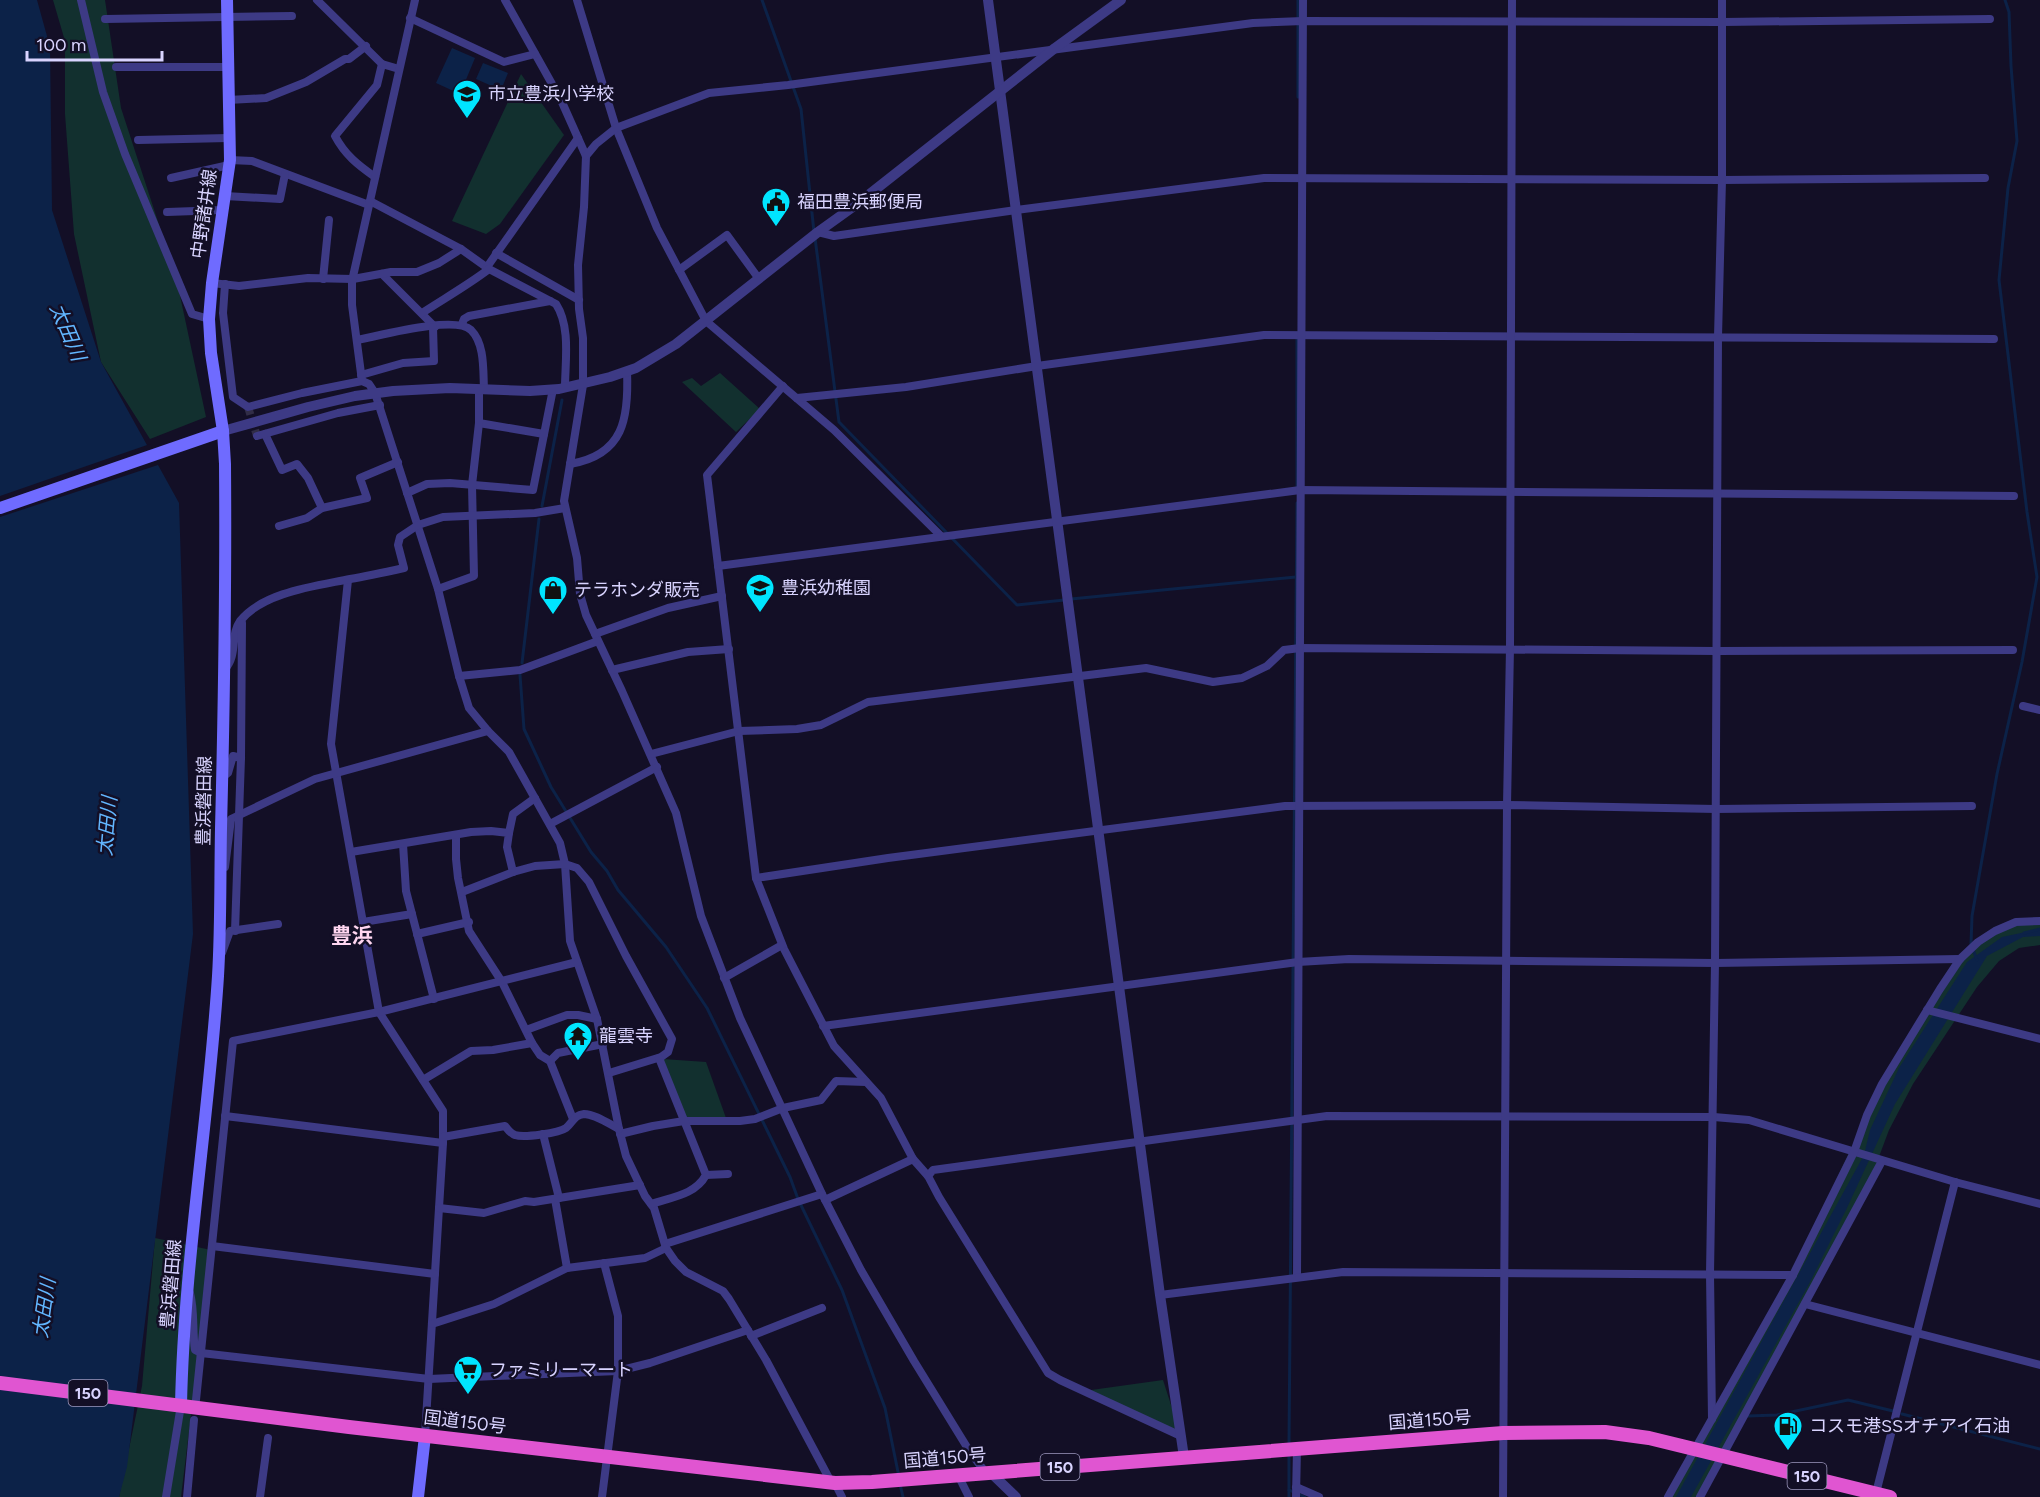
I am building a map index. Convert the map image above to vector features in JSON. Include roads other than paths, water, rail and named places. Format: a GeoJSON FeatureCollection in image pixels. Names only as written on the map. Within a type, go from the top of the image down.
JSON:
{"type":"FeatureCollection","features":[{"type":"Feature","properties":{"kind":"highway","name":"国道150号"},"geometry":{"type":"LineString","coordinates":[[0,1383],[425,1436],[833,1483],[872,1482],[1503,1433],[1605,1432],[1695,1448],[1880,1496]]}},
{"type":"Feature","properties":{"kind":"main road","name":"中野諸井線"},"geometry":{"type":"LineString","coordinates":[[223,431],[211,353],[209,319],[219,284],[223,210],[230,162],[226,0]]}},
{"type":"Feature","properties":{"kind":"main road"},"geometry":{"type":"LineString","coordinates":[[0,508],[223,431]]}},
{"type":"Feature","properties":{"kind":"main road","name":"豊浜磐田線"},"geometry":{"type":"LineString","coordinates":[[178,1405],[218,968],[225,669],[223,431]]}},
{"type":"Feature","properties":{"kind":"main road"},"geometry":{"type":"LineString","coordinates":[[418,1497],[425,1436]]}},
{"type":"Feature","properties":{"kind":"street"},"geometry":{"type":"LineString","coordinates":[[81,0],[103,92],[125,154],[192,314],[209,319]]}},
{"type":"Feature","properties":{"kind":"street"},"geometry":{"type":"LineString","coordinates":[[317,0],[382,64],[399,69]]}},
{"type":"Feature","properties":{"kind":"street"},"geometry":{"type":"LineString","coordinates":[[415,0],[353,279],[352,305],[362,378],[369,384],[380,405],[438,589],[459,676],[470,708],[509,752],[560,843],[566,864],[570,941],[597,1019],[626,1156],[654,1208],[666,1246],[686,1272],[723,1291],[842,1497]]}},
{"type":"Feature","properties":{"kind":"street"},"geometry":{"type":"LineString","coordinates":[[505,0],[561,100],[586,156],[578,265],[583,338],[583,385],[565,489],[565,508],[577,558],[580,594],[586,615],[676,813],[701,916],[740,1018],[824,1197],[861,1270],[970,1452],[1016,1497]]}},
{"type":"Feature","properties":{"kind":"street"},"geometry":{"type":"LineString","coordinates":[[577,0],[616,128],[657,228],[706,321],[834,430],[942,536]]}},
{"type":"Feature","properties":{"kind":"street"},"geometry":{"type":"LineString","coordinates":[[988,0],[1118,985],[1184,1457]]}},
{"type":"Feature","properties":{"kind":"street"},"geometry":{"type":"LineString","coordinates":[[223,431],[308,407],[375,393],[450,388],[553,390],[583,385],[627,371],[676,344],[1055,48],[1120,0]]}},
{"type":"Feature","properties":{"kind":"street"},"geometry":{"type":"LineString","coordinates":[[1297,1277],[1303,0]]}},
{"type":"Feature","properties":{"kind":"street"},"geometry":{"type":"LineString","coordinates":[[1503,1497],[1510,648],[1512,0]]}},
{"type":"Feature","properties":{"kind":"street"},"geometry":{"type":"LineString","coordinates":[[1712,1419],[1710,1274],[1714,1117],[1722,0]]}},
{"type":"Feature","properties":{"kind":"street"},"geometry":{"type":"LineString","coordinates":[[105,19],[292,16]]}},
{"type":"Feature","properties":{"kind":"street"},"geometry":{"type":"LineString","coordinates":[[410,18],[504,62],[535,54]]}},
{"type":"Feature","properties":{"kind":"street"},"geometry":{"type":"LineString","coordinates":[[586,156],[596,144],[616,128],[709,93],[1253,23],[1990,19]]}},
{"type":"Feature","properties":{"kind":"street"},"geometry":{"type":"LineString","coordinates":[[228,100],[266,98],[306,82],[345,59],[349,59],[366,46]]}},
{"type":"Feature","properties":{"kind":"street"},"geometry":{"type":"LineString","coordinates":[[375,177],[356,164],[341,148],[335,136],[377,85],[382,64]]}},
{"type":"Feature","properties":{"kind":"street"},"geometry":{"type":"LineString","coordinates":[[117,67],[228,67]]}},
{"type":"Feature","properties":{"kind":"street"},"geometry":{"type":"LineString","coordinates":[[138,140],[230,138]]}},
{"type":"Feature","properties":{"kind":"street"},"geometry":{"type":"LineString","coordinates":[[422,313],[450,294],[465,288],[488,268],[496,253],[578,138]]}},
{"type":"Feature","properties":{"kind":"street"},"geometry":{"type":"LineString","coordinates":[[171,178],[230,162],[252,161],[369,203],[460,249],[488,268],[556,304],[561,312],[565,328],[565,388]]}},
{"type":"Feature","properties":{"kind":"street"},"geometry":{"type":"LineString","coordinates":[[225,196],[280,199],[285,174]]}},
{"type":"Feature","properties":{"kind":"street"},"geometry":{"type":"LineString","coordinates":[[818,232],[834,236],[1264,178],[1722,180],[1985,178]]}},
{"type":"Feature","properties":{"kind":"street"},"geometry":{"type":"LineString","coordinates":[[167,212],[223,210]]}},
{"type":"Feature","properties":{"kind":"street"},"geometry":{"type":"LineString","coordinates":[[323,279],[329,220]]}},
{"type":"Feature","properties":{"kind":"street"},"geometry":{"type":"LineString","coordinates":[[679,270],[727,235],[759,279]]}},
{"type":"Feature","properties":{"kind":"street"},"geometry":{"type":"LineString","coordinates":[[382,274],[434,327],[434,361],[403,363],[362,378],[248,407],[233,396],[219,284],[238,286],[308,278],[353,279],[382,274],[417,272],[439,263],[460,249]]}},
{"type":"Feature","properties":{"kind":"street"},"geometry":{"type":"LineString","coordinates":[[496,253],[579,300]]}},
{"type":"Feature","properties":{"kind":"street"},"geometry":{"type":"LineString","coordinates":[[462,324],[469,316],[549,301]]}},
{"type":"Feature","properties":{"kind":"street"},"geometry":{"type":"LineString","coordinates":[[357,340],[392,334],[412,327],[462,324],[470,329],[479,345],[483,360],[472,485],[474,576],[438,589]]}},
{"type":"Feature","properties":{"kind":"street"},"geometry":{"type":"LineString","coordinates":[[797,398],[906,387],[1036,366],[1264,335],[1994,339]]}},
{"type":"Feature","properties":{"kind":"street"},"geometry":{"type":"LineString","coordinates":[[570,464],[587,461],[603,453],[621,431],[626,415],[627,371]]}},
{"type":"Feature","properties":{"kind":"street"},"geometry":{"type":"LineString","coordinates":[[783,386],[707,475],[756,878],[782,945],[834,1046],[881,1098],[913,1159],[928,1176],[1048,1373],[1181,1436]]}},
{"type":"Feature","properties":{"kind":"street"},"geometry":{"type":"LineString","coordinates":[[408,493],[427,484],[450,483],[533,490],[553,390]]}},
{"type":"Feature","properties":{"kind":"street"},"geometry":{"type":"LineString","coordinates":[[322,508],[308,478],[297,464],[282,470],[261,435],[338,413],[380,405]]}},
{"type":"Feature","properties":{"kind":"street"},"geometry":{"type":"LineString","coordinates":[[479,423],[544,434]]}},
{"type":"Feature","properties":{"kind":"street"},"geometry":{"type":"LineString","coordinates":[[279,526],[307,518],[322,508],[366,498],[360,478],[398,462]]}},
{"type":"Feature","properties":{"kind":"street"},"geometry":{"type":"LineString","coordinates":[[718,566],[1300,490],[2014,496]]}},
{"type":"Feature","properties":{"kind":"street"},"geometry":{"type":"LineString","coordinates":[[225,669],[230,663],[237,627],[242,619],[259,606],[286,593],[308,586],[404,568],[399,545],[400,537],[418,525],[443,517],[535,513],[565,508]]}},
{"type":"Feature","properties":{"kind":"street"},"geometry":{"type":"LineString","coordinates":[[348,580],[331,744],[336,773],[379,1012],[443,1111],[425,1436]]}},
{"type":"Feature","properties":{"kind":"street"},"geometry":{"type":"LineString","coordinates":[[459,676],[520,670],[668,608],[722,597]]}},
{"type":"Feature","properties":{"kind":"street"},"geometry":{"type":"LineString","coordinates":[[235,931],[242,619]]}},
{"type":"Feature","properties":{"kind":"street"},"geometry":{"type":"LineString","coordinates":[[651,754],[739,730],[797,729],[821,725],[868,702],[1146,668],[1213,682],[1242,678],[1267,666],[1284,650],[1300,648],[1717,651],[2013,650]]}},
{"type":"Feature","properties":{"kind":"street"},"geometry":{"type":"LineString","coordinates":[[612,670],[688,652],[729,649]]}},
{"type":"Feature","properties":{"kind":"street"},"geometry":{"type":"LineString","coordinates":[[2023,706],[2040,710]]}},
{"type":"Feature","properties":{"kind":"street"},"geometry":{"type":"LineString","coordinates":[[220,881],[225,869],[231,819],[315,779],[488,731]]}},
{"type":"Feature","properties":{"kind":"street"},"geometry":{"type":"LineString","coordinates":[[223,777],[228,773],[233,756],[240,758]]}},
{"type":"Feature","properties":{"kind":"street"},"geometry":{"type":"LineString","coordinates":[[550,824],[657,767]]}},
{"type":"Feature","properties":{"kind":"street"},"geometry":{"type":"LineString","coordinates":[[513,872],[507,847],[513,814],[535,798]]}},
{"type":"Feature","properties":{"kind":"street"},"geometry":{"type":"LineString","coordinates":[[756,878],[1099,829],[1300,805],[1507,805],[1716,809],[1972,806]]}},
{"type":"Feature","properties":{"kind":"street"},"geometry":{"type":"LineString","coordinates":[[351,852],[456,835],[491,831],[509,833]]}},
{"type":"Feature","properties":{"kind":"street"},"geometry":{"type":"LineString","coordinates":[[456,835],[456,859],[469,931],[502,982],[532,1043],[540,1055],[550,1061],[573,1119]]}},
{"type":"Feature","properties":{"kind":"street"},"geometry":{"type":"LineString","coordinates":[[403,844],[406,891],[434,999]]}},
{"type":"Feature","properties":{"kind":"street"},"geometry":{"type":"LineString","coordinates":[[462,892],[535,866],[566,864],[577,868],[590,882],[626,956],[672,1039],[668,1052],[659,1058],[609,1073]]}},
{"type":"Feature","properties":{"kind":"street"},"geometry":{"type":"LineString","coordinates":[[363,922],[412,914]]}},
{"type":"Feature","properties":{"kind":"street"},"geometry":{"type":"LineString","coordinates":[[1668,1497],[1793,1275],[1854,1152],[1867,1115],[1882,1084],[1927,1010],[1960,959],[1978,942],[1995,931],[2016,922],[2040,921]]}},
{"type":"Feature","properties":{"kind":"street"},"geometry":{"type":"LineString","coordinates":[[417,934],[469,922]]}},
{"type":"Feature","properties":{"kind":"street"},"geometry":{"type":"LineString","coordinates":[[218,968],[228,933],[278,924]]}},
{"type":"Feature","properties":{"kind":"street"},"geometry":{"type":"LineString","coordinates":[[724,978],[782,945]]}},
{"type":"Feature","properties":{"kind":"street"},"geometry":{"type":"LineString","coordinates":[[823,1026],[1298,962],[1349,959],[1715,963],[1960,959]]}},
{"type":"Feature","properties":{"kind":"street"},"geometry":{"type":"LineString","coordinates":[[196,1400],[233,1041],[379,1012],[577,962]]}},
{"type":"Feature","properties":{"kind":"street"},"geometry":{"type":"LineString","coordinates":[[1927,1010],[2040,1039]]}},
{"type":"Feature","properties":{"kind":"street"},"geometry":{"type":"LineString","coordinates":[[526,1030],[567,1015],[597,1019]]}},
{"type":"Feature","properties":{"kind":"street"},"geometry":{"type":"LineString","coordinates":[[423,1080],[471,1052],[532,1043]]}},
{"type":"Feature","properties":{"kind":"street"},"geometry":{"type":"LineString","coordinates":[[550,1061],[558,1053],[603,1044]]}},
{"type":"Feature","properties":{"kind":"street"},"geometry":{"type":"LineString","coordinates":[[659,1058],[706,1175]]}},
{"type":"Feature","properties":{"kind":"street"},"geometry":{"type":"LineString","coordinates":[[225,1116],[443,1140],[505,1126],[513,1135],[543,1134],[566,1129],[578,1115],[587,1114],[620,1131],[684,1121],[755,1119],[783,1108],[820,1100],[836,1081],[866,1082]]}},
{"type":"Feature","properties":{"kind":"street"},"geometry":{"type":"LineString","coordinates":[[928,1176],[933,1170],[1327,1116],[1714,1117],[1749,1120],[1881,1161],[2040,1204]]}},
{"type":"Feature","properties":{"kind":"street"},"geometry":{"type":"LineString","coordinates":[[543,1134],[557,1199],[567,1268]]}},
{"type":"Feature","properties":{"kind":"street"},"geometry":{"type":"LineString","coordinates":[[432,1324],[494,1304],[567,1268],[645,1258],[666,1246],[824,1197],[913,1159]]}},
{"type":"Feature","properties":{"kind":"street"},"geometry":{"type":"LineString","coordinates":[[1700,1497],[1881,1161]]}},
{"type":"Feature","properties":{"kind":"street"},"geometry":{"type":"LineString","coordinates":[[706,1175],[729,1174]]}},
{"type":"Feature","properties":{"kind":"street"},"geometry":{"type":"LineString","coordinates":[[651,1204],[694,1190],[706,1175]]}},
{"type":"Feature","properties":{"kind":"street"},"geometry":{"type":"LineString","coordinates":[[1880,1496],[1955,1182]]}},
{"type":"Feature","properties":{"kind":"street"},"geometry":{"type":"LineString","coordinates":[[439,1208],[484,1213],[525,1201],[557,1199],[640,1185]]}},
{"type":"Feature","properties":{"kind":"street"},"geometry":{"type":"LineString","coordinates":[[212,1246],[435,1274]]}},
{"type":"Feature","properties":{"kind":"street"},"geometry":{"type":"LineString","coordinates":[[602,1497],[618,1371],[618,1316],[604,1263]]}},
{"type":"Feature","properties":{"kind":"street"},"geometry":{"type":"LineString","coordinates":[[1160,1295],[1343,1272],[1793,1275]]}},
{"type":"Feature","properties":{"kind":"street"},"geometry":{"type":"LineString","coordinates":[[189,1290],[194,1305],[195,1350],[201,1353],[429,1379],[618,1371],[749,1333],[822,1308]]}},
{"type":"Feature","properties":{"kind":"street"},"geometry":{"type":"LineString","coordinates":[[1805,1304],[2040,1365]]}},
{"type":"Feature","properties":{"kind":"street"},"geometry":{"type":"LineString","coordinates":[[166,1497],[178,1405]]}},
{"type":"Feature","properties":{"kind":"street"},"geometry":{"type":"LineString","coordinates":[[187,1497],[194,1420]]}},
{"type":"Feature","properties":{"kind":"street"},"geometry":{"type":"LineString","coordinates":[[260,1497],[268,1438]]}},
{"type":"Feature","properties":{"kind":"street"},"geometry":{"type":"LineString","coordinates":[[1296,1497],[1297,1448]]}},
{"type":"Feature","properties":{"kind":"street"},"geometry":{"type":"LineString","coordinates":[[958,1475],[969,1497]]}},
{"type":"Feature","properties":{"kind":"street"},"geometry":{"type":"LineString","coordinates":[[1296,1487],[1318,1497]]}},
{"type":"Feature","properties":{"kind":"water","name":"太田川"},"geometry":{"type":"Polygon","coordinates":[[[0,0],[37,0],[50,47],[52,210],[101,362],[179,503],[193,934],[127,1467],[119,1497],[0,1497],[0,0]]]}},
{"type":"Feature","properties":{"kind":"water"},"geometry":{"type":"Polygon","coordinates":[[[452,48],[475,58],[460,94],[436,83],[452,48]]]}},
{"type":"Feature","properties":{"kind":"water"},"geometry":{"type":"Polygon","coordinates":[[[483,63],[508,73],[501,90],[476,79],[483,63]]]}},
{"type":"Feature","properties":{"kind":"water"},"geometry":{"type":"Polygon","coordinates":[[[2040,929],[2040,936],[2023,937],[1987,956],[1895,1104],[1810,1282],[1691,1497],[1676,1497],[1864,1155],[1870,1130],[1899,1068],[1967,962],[2002,937],[2040,929]]]}},
{"type":"Feature","properties":{"kind":"waterway"},"geometry":{"type":"LineString","coordinates":[[762,0],[801,109],[814,232]]}},
{"type":"Feature","properties":{"kind":"waterway"},"geometry":{"type":"LineString","coordinates":[[1298,0],[1298,97]]}},
{"type":"Feature","properties":{"kind":"waterway"},"geometry":{"type":"LineString","coordinates":[[1977,960],[1971,944],[1972,916],[1997,774],[2022,662],[2037,577],[1999,280],[2008,188],[2017,141],[2009,12],[2005,0]]}},
{"type":"Feature","properties":{"kind":"waterway"},"geometry":{"type":"LineString","coordinates":[[815,238],[839,422],[1017,605],[1064,600]]}},
{"type":"Feature","properties":{"kind":"waterway"},"geometry":{"type":"LineString","coordinates":[[1297,338],[1297,487]]}},
{"type":"Feature","properties":{"kind":"waterway"},"geometry":{"type":"LineString","coordinates":[[542,506],[562,400]]}},
{"type":"Feature","properties":{"kind":"waterway"},"geometry":{"type":"LineString","coordinates":[[1289,1444],[1297,503]]}},
{"type":"Feature","properties":{"kind":"waterway"},"geometry":{"type":"LineString","coordinates":[[522,663],[539,519]]}},
{"type":"Feature","properties":{"kind":"waterway"},"geometry":{"type":"LineString","coordinates":[[1071,599],[1296,577]]}},
{"type":"Feature","properties":{"kind":"waterway"},"geometry":{"type":"LineString","coordinates":[[520,675],[524,729],[551,787],[591,852],[607,871],[618,890],[666,947],[707,1008],[790,1177],[798,1199],[842,1290],[885,1408],[899,1477]]}},
{"type":"Feature","properties":{"kind":"waterway"},"geometry":{"type":"LineString","coordinates":[[2024,933],[2040,929]]}},
{"type":"Feature","properties":{"kind":"waterway"},"geometry":{"type":"LineString","coordinates":[[1748,1416],[1777,1415],[1848,1400],[1893,1411]]}},
{"type":"Feature","properties":{"kind":"waterway"},"geometry":{"type":"LineString","coordinates":[[1902,1414],[2040,1449]]}},
{"type":"Feature","properties":{"kind":"waterway"},"geometry":{"type":"LineString","coordinates":[[1289,1454],[1289,1497]]}},
{"type":"Feature","properties":{"kind":"waterway"},"geometry":{"type":"LineString","coordinates":[[900,1484],[903,1497]]}},
{"type":"Feature","properties":{"kind":"waterway"},"geometry":{"type":"LineString","coordinates":[[1289,1490],[1305,1497]]}},
{"type":"Feature","properties":{"kind":"tunnel"},"geometry":{"type":"LineString","coordinates":[[248,407],[257,436]]}},
{"type":"Feature","properties":{"kind":"place","name":"市立豊浜小学校"},"geometry":{"type":"Point","coordinates":[467,120]}},
{"type":"Feature","properties":{"kind":"place","name":"福田豊浜郵便局"},"geometry":{"type":"Point","coordinates":[776,228]}},
{"type":"Feature","properties":{"kind":"place","name":"豊浜幼稚園"},"geometry":{"type":"Point","coordinates":[760,614]}},
{"type":"Feature","properties":{"kind":"place","name":"テラホンダ販売"},"geometry":{"type":"Point","coordinates":[553,616]}},
{"type":"Feature","properties":{"kind":"place","name":"龍雲寺"},"geometry":{"type":"Point","coordinates":[578,1062]}},
{"type":"Feature","properties":{"kind":"place","name":"ファミリーマート"},"geometry":{"type":"Point","coordinates":[468,1396]}},
{"type":"Feature","properties":{"kind":"place","name":"コスモ港SSオチアイ石油"},"geometry":{"type":"Point","coordinates":[1788,1452]}},
{"type":"Feature","properties":{"kind":"district","name":"豊浜"},"geometry":{"type":"Point","coordinates":[352,935]}}]}
